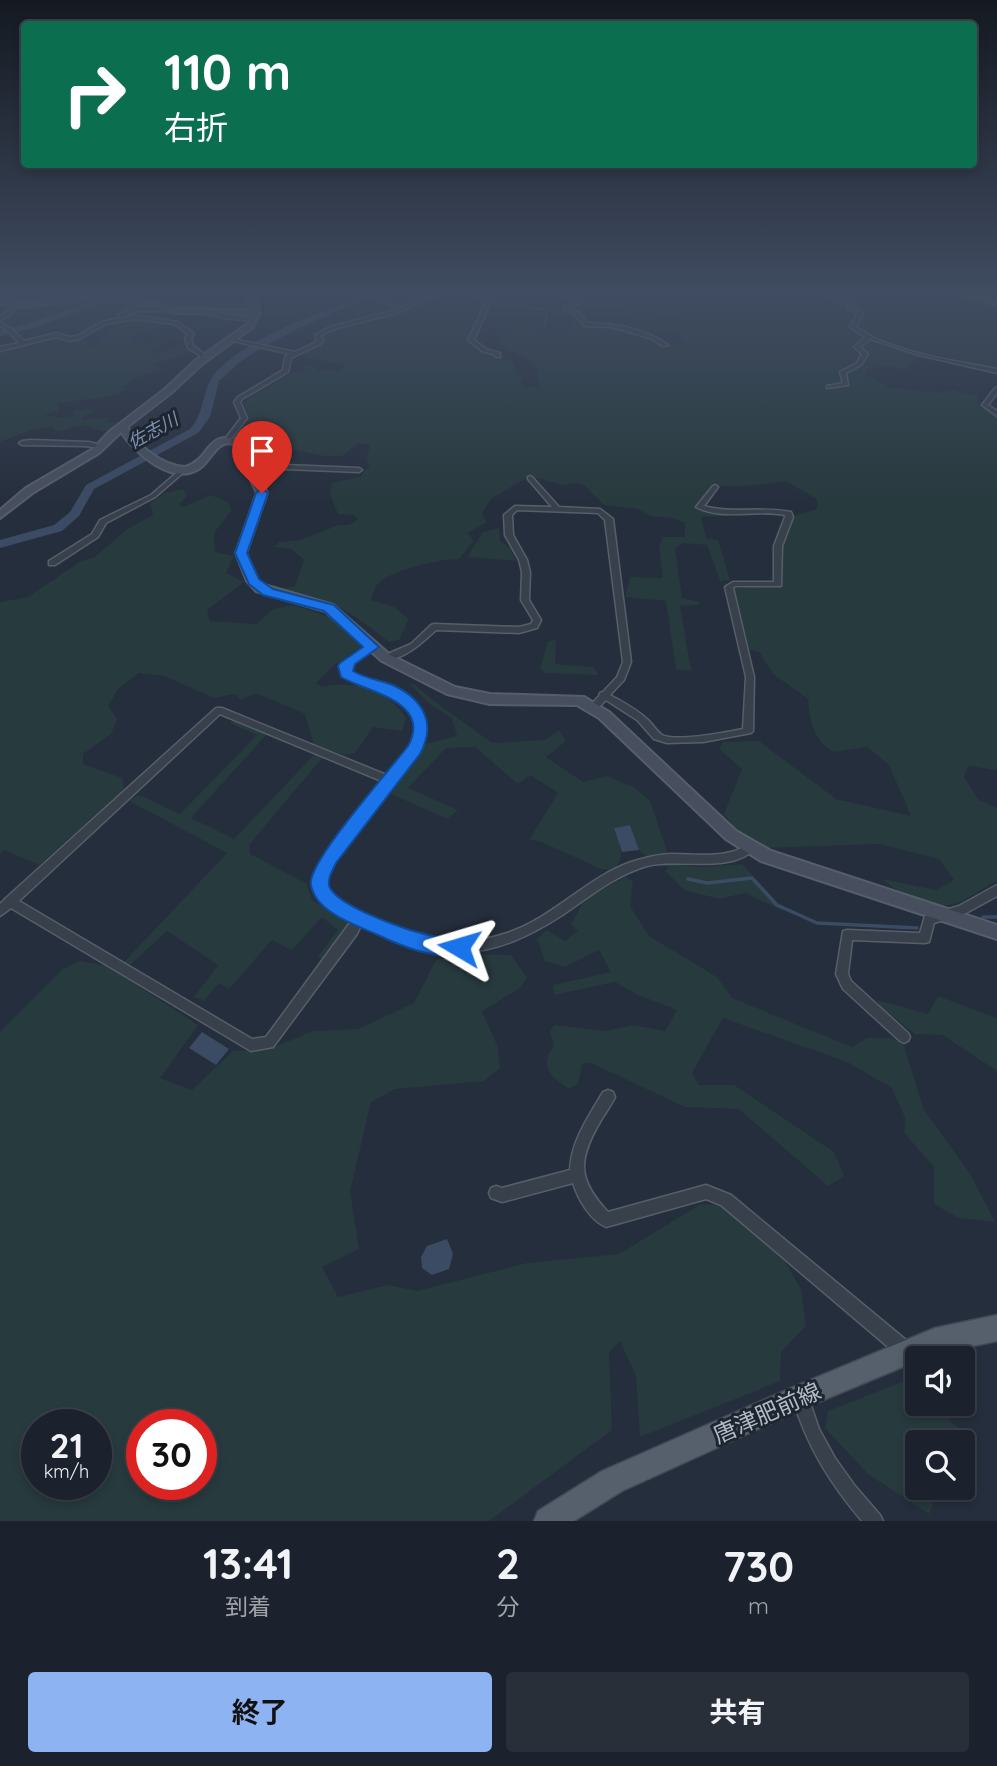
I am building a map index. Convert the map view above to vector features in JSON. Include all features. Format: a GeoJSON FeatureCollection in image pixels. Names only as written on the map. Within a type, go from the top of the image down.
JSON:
{"type":"FeatureCollection","features":[{"type":"Feature","properties":{"kind":"main road","name":"唐津肥前線"},"geometry":{"type":"LineString","coordinates":[[922,1346],[997,1328]]}},
{"type":"Feature","properties":{"kind":"main road","name":"唐津肥前線"},"geometry":{"type":"LineString","coordinates":[[548,1521],[612,1481],[905,1352]]}},
{"type":"Feature","properties":{"kind":"street"},"geometry":{"type":"LineString","coordinates":[[0,515],[30,490],[84,459],[199,363]]}},
{"type":"Feature","properties":{"kind":"street"},"geometry":{"type":"LineString","coordinates":[[52,563],[95,535],[103,522],[153,496],[182,471],[194,468],[214,445],[228,439],[244,418],[237,402],[240,398],[286,372],[286,363]]}},
{"type":"Feature","properties":{"kind":"street"},"geometry":{"type":"LineString","coordinates":[[829,387],[846,384],[843,372],[860,363]]}},
{"type":"Feature","properties":{"kind":"street"},"geometry":{"type":"LineString","coordinates":[[967,363],[997,371]]}},
{"type":"Feature","properties":{"kind":"street"},"geometry":{"type":"LineString","coordinates":[[997,389],[985,405],[997,414]]}},
{"type":"Feature","properties":{"kind":"street"},"geometry":{"type":"LineString","coordinates":[[122,426],[125,433],[149,456],[182,471]]}},
{"type":"Feature","properties":{"kind":"street"},"geometry":{"type":"LineString","coordinates":[[228,439],[237,442],[260,487],[262,499],[241,553],[253,581],[268,592],[329,608],[386,658],[468,696],[490,699],[579,700],[594,707],[731,835],[750,848],[787,863],[997,932]]}},
{"type":"Feature","properties":{"kind":"street"},"geometry":{"type":"LineString","coordinates":[[22,443],[36,441],[101,446]]}},
{"type":"Feature","properties":{"kind":"street"},"geometry":{"type":"LineString","coordinates":[[251,470],[285,467],[359,470]]}},
{"type":"Feature","properties":{"kind":"street"},"geometry":{"type":"LineString","coordinates":[[530,478],[556,507]]}},
{"type":"Feature","properties":{"kind":"street"},"geometry":{"type":"LineString","coordinates":[[603,695],[621,704],[649,725],[652,732],[667,740],[732,736],[748,731],[750,677],[729,587],[733,584],[778,584],[778,546],[789,517],[788,514],[769,510],[718,510],[700,507],[715,487]]}},
{"type":"Feature","properties":{"kind":"street"},"geometry":{"type":"LineString","coordinates":[[386,658],[414,646],[434,627],[519,630],[534,626],[537,620],[524,600],[523,560],[509,536],[508,515],[515,508],[556,507],[600,511],[609,519],[627,662],[621,678],[594,707]]}},
{"type":"Feature","properties":{"kind":"street"},"geometry":{"type":"LineString","coordinates":[[372,647],[350,661],[345,666],[346,673],[361,682],[388,689],[401,696],[415,711],[421,723],[421,737],[391,781],[329,858],[319,881],[322,892],[332,902],[359,918],[400,937],[435,945],[481,945],[516,935],[550,917],[604,880],[627,869],[661,859],[704,859],[741,855],[750,848]]}},
{"type":"Feature","properties":{"kind":"street"},"geometry":{"type":"LineString","coordinates":[[0,911],[219,710],[391,781]]}},
{"type":"Feature","properties":{"kind":"street"},"geometry":{"type":"LineString","coordinates":[[904,1037],[847,985],[842,974],[847,935],[925,938],[929,919],[962,910],[997,890]]}},
{"type":"Feature","properties":{"kind":"street"},"geometry":{"type":"LineString","coordinates":[[10,901],[251,1045],[270,1043],[359,918]]}},
{"type":"Feature","properties":{"kind":"street"},"geometry":{"type":"LineString","coordinates":[[608,1097],[578,1152],[576,1175],[587,1203],[606,1220],[706,1192],[726,1200],[905,1351]]}},
{"type":"Feature","properties":{"kind":"street"},"geometry":{"type":"LineString","coordinates":[[496,1193],[502,1195],[576,1175]]}},
{"type":"Feature","properties":{"kind":"street"},"geometry":{"type":"LineString","coordinates":[[800,1397],[810,1432],[823,1458],[874,1521]]}},
{"type":"Feature","properties":{"kind":"shaded area"},"geometry":{"type":"Polygon","coordinates":[[[0,363],[159,363],[154,365],[164,369],[137,378],[122,387],[126,390],[118,393],[55,404],[59,406],[58,411],[44,415],[60,418],[73,416],[73,411],[93,409],[92,413],[84,415],[81,420],[111,418],[105,422],[120,422],[114,428],[101,431],[82,426],[58,432],[52,427],[34,429],[0,442],[0,363]]]}},
{"type":"Feature","properties":{"kind":"shaded area"},"geometry":{"type":"Polygon","coordinates":[[[334,363],[513,363],[516,365],[513,368],[523,379],[520,383],[528,387],[539,387],[539,378],[536,376],[538,369],[529,363],[913,363],[906,370],[888,366],[867,369],[865,374],[889,387],[939,393],[953,390],[977,396],[977,403],[997,416],[997,770],[968,766],[964,777],[978,799],[997,808],[997,881],[964,900],[953,904],[934,905],[906,895],[882,879],[936,890],[954,880],[939,859],[879,844],[767,848],[740,834],[724,814],[742,769],[719,749],[723,742],[759,741],[836,799],[911,816],[889,765],[867,747],[833,752],[826,747],[814,729],[808,699],[773,674],[760,653],[749,649],[733,588],[780,587],[782,547],[793,516],[817,509],[817,499],[786,481],[736,487],[715,485],[698,504],[710,512],[767,511],[771,514],[701,517],[706,538],[718,540],[730,580],[720,581],[707,545],[682,543],[675,549],[682,598],[701,602],[698,605],[680,606],[691,671],[676,669],[666,601],[625,597],[630,577],[663,578],[659,547],[663,537],[685,537],[685,523],[651,516],[638,509],[604,505],[585,486],[576,483],[563,485],[530,476],[491,499],[482,514],[487,522],[468,533],[474,541],[459,559],[403,570],[377,585],[371,600],[394,607],[409,619],[399,640],[389,642],[363,622],[330,604],[286,592],[284,588],[295,586],[304,560],[291,549],[274,547],[279,542],[301,540],[338,525],[349,525],[358,519],[353,515],[338,514],[330,495],[332,483],[360,477],[369,466],[367,458],[370,445],[358,443],[342,456],[325,456],[245,440],[235,435],[250,417],[244,406],[249,398],[294,372],[306,372],[301,364],[314,367],[317,371],[340,371],[344,365],[334,363]]]}},
{"type":"Feature","properties":{"kind":"shaded area"},"geometry":{"type":"Polygon","coordinates":[[[971,363],[997,363],[997,369],[971,363]]]}},
{"type":"Feature","properties":{"kind":"shaded area"},"geometry":{"type":"Polygon","coordinates":[[[183,489],[187,496],[179,504],[184,507],[210,495],[227,501],[232,510],[214,533],[215,552],[234,556],[226,573],[244,582],[207,610],[210,621],[257,624],[273,609],[293,605],[333,618],[362,646],[333,666],[316,683],[322,687],[358,686],[380,694],[399,708],[406,718],[402,731],[373,727],[355,753],[344,755],[314,745],[305,714],[256,693],[240,700],[235,694],[214,698],[164,676],[139,673],[118,689],[108,706],[117,719],[111,734],[83,754],[83,764],[122,778],[124,790],[39,865],[4,850],[0,853],[0,602],[28,597],[81,561],[95,557],[127,529],[153,515],[150,503],[165,493],[183,489]]]}},
{"type":"Feature","properties":{"kind":"shaded area"},"geometry":{"type":"Polygon","coordinates":[[[499,528],[500,541],[509,547],[516,561],[467,557],[483,532],[499,528]]]}},
{"type":"Feature","properties":{"kind":"shaded area"},"geometry":{"type":"Polygon","coordinates":[[[556,640],[555,664],[594,667],[598,675],[546,673],[540,669],[548,641],[556,640]]]}},
{"type":"Feature","properties":{"kind":"shaded area"},"geometry":{"type":"Polygon","coordinates":[[[410,684],[414,684],[492,743],[545,740],[559,730],[566,741],[546,757],[583,782],[607,776],[635,788],[650,801],[668,854],[649,858],[639,850],[630,825],[614,828],[621,855],[613,870],[601,869],[539,841],[529,840],[558,793],[530,775],[518,784],[475,747],[446,748],[408,788],[458,810],[447,819],[391,794],[425,744],[457,736],[452,718],[428,703],[410,684]]]}},
{"type":"Feature","properties":{"kind":"shaded area"},"geometry":{"type":"Polygon","coordinates":[[[234,718],[268,733],[191,818],[234,839],[315,754],[323,757],[249,845],[250,854],[307,884],[312,900],[352,924],[325,962],[318,956],[338,930],[322,917],[292,950],[272,940],[229,989],[219,983],[204,1001],[194,997],[218,965],[167,931],[130,965],[123,963],[227,853],[129,801],[142,796],[180,814],[257,735],[230,723],[234,718]]]}},
{"type":"Feature","properties":{"kind":"shaded area"},"geometry":{"type":"Polygon","coordinates":[[[671,864],[701,867],[742,864],[786,912],[745,893],[719,899],[684,890],[665,871],[671,864]]]}},
{"type":"Feature","properties":{"kind":"shaded area"},"geometry":{"type":"Polygon","coordinates":[[[625,877],[633,881],[630,906],[649,936],[717,977],[732,998],[852,1047],[867,1038],[893,1038],[904,1046],[924,1110],[971,1175],[995,1222],[959,1218],[934,1204],[934,1167],[904,1133],[905,1118],[892,1088],[847,1062],[723,1018],[692,1073],[699,1085],[734,1085],[834,1152],[844,1176],[828,1186],[739,1109],[685,1107],[591,1063],[582,1064],[578,1084],[569,1089],[557,1080],[547,1065],[549,1053],[554,1046],[550,1032],[554,1025],[605,1031],[634,1025],[665,1031],[677,1010],[638,995],[615,982],[554,995],[553,985],[611,972],[599,950],[565,967],[545,961],[537,938],[547,930],[565,941],[578,931],[571,924],[585,899],[625,877]]]}},
{"type":"Feature","properties":{"kind":"shaded area"},"geometry":{"type":"Polygon","coordinates":[[[465,954],[511,955],[527,978],[519,989],[482,1011],[497,1045],[500,1068],[484,1081],[395,1089],[371,1102],[350,1191],[359,1249],[322,1267],[338,1297],[388,1285],[417,1291],[527,1263],[619,1254],[701,1204],[723,1205],[780,1253],[801,1289],[806,1326],[781,1352],[780,1381],[640,1437],[636,1376],[620,1341],[609,1352],[612,1430],[489,1521],[0,1521],[0,1032],[63,969],[79,961],[107,966],[198,1025],[160,1078],[192,1090],[233,1051],[272,1048],[313,1031],[358,1029],[414,1003],[436,960],[465,954]]]}},
{"type":"Feature","properties":{"kind":"shaded area"},"geometry":{"type":"Polygon","coordinates":[[[938,996],[997,1018],[997,1071],[943,1035],[915,1034],[881,1007],[877,1000],[928,1014],[938,996]]]}},
{"type":"Feature","properties":{"kind":"shaded area"},"geometry":{"type":"Polygon","coordinates":[[[905,1381],[905,1416],[945,1416],[960,1430],[905,1430],[905,1498],[868,1474],[825,1428],[828,1411],[905,1381]]]}},
{"type":"Feature","properties":{"kind":"shaded area"},"geometry":{"type":"Polygon","coordinates":[[[908,1500],[934,1500],[929,1514],[908,1500]]]}},
{"type":"Feature","properties":{"kind":"water"},"geometry":{"type":"Polygon","coordinates":[[[630,825],[639,850],[622,852],[614,828],[630,825]]]}},
{"type":"Feature","properties":{"kind":"water"},"geometry":{"type":"Polygon","coordinates":[[[202,1032],[229,1049],[216,1065],[189,1048],[202,1032]]]}},
{"type":"Feature","properties":{"kind":"water"},"geometry":{"type":"Polygon","coordinates":[[[447,1239],[453,1254],[449,1269],[432,1275],[422,1268],[421,1257],[427,1246],[447,1239]]]}},
{"type":"Feature","properties":{"kind":"waterway","name":"佐志川"},"geometry":{"type":"LineString","coordinates":[[0,544],[58,528],[75,514],[90,487],[194,431],[205,417],[215,381],[233,363]]}},
{"type":"Feature","properties":{"kind":"waterway"},"geometry":{"type":"LineString","coordinates":[[688,879],[707,883],[752,878],[777,905],[817,923],[917,928]]}},
{"type":"Feature","properties":{"kind":"waterway"},"geometry":{"type":"LineString","coordinates":[[983,917],[997,917]]}},
{"type":"Feature","properties":{"kind":"route"},"geometry":{"type":"LineString","coordinates":[[262,493],[259,508],[241,553],[253,581],[268,592],[315,603],[329,608],[343,618],[372,647],[345,666],[346,673],[361,682],[388,689],[401,696],[415,711],[421,723],[421,737],[414,750],[329,858],[319,881],[322,892],[332,902],[359,918],[400,937],[459,947]]}}]}
